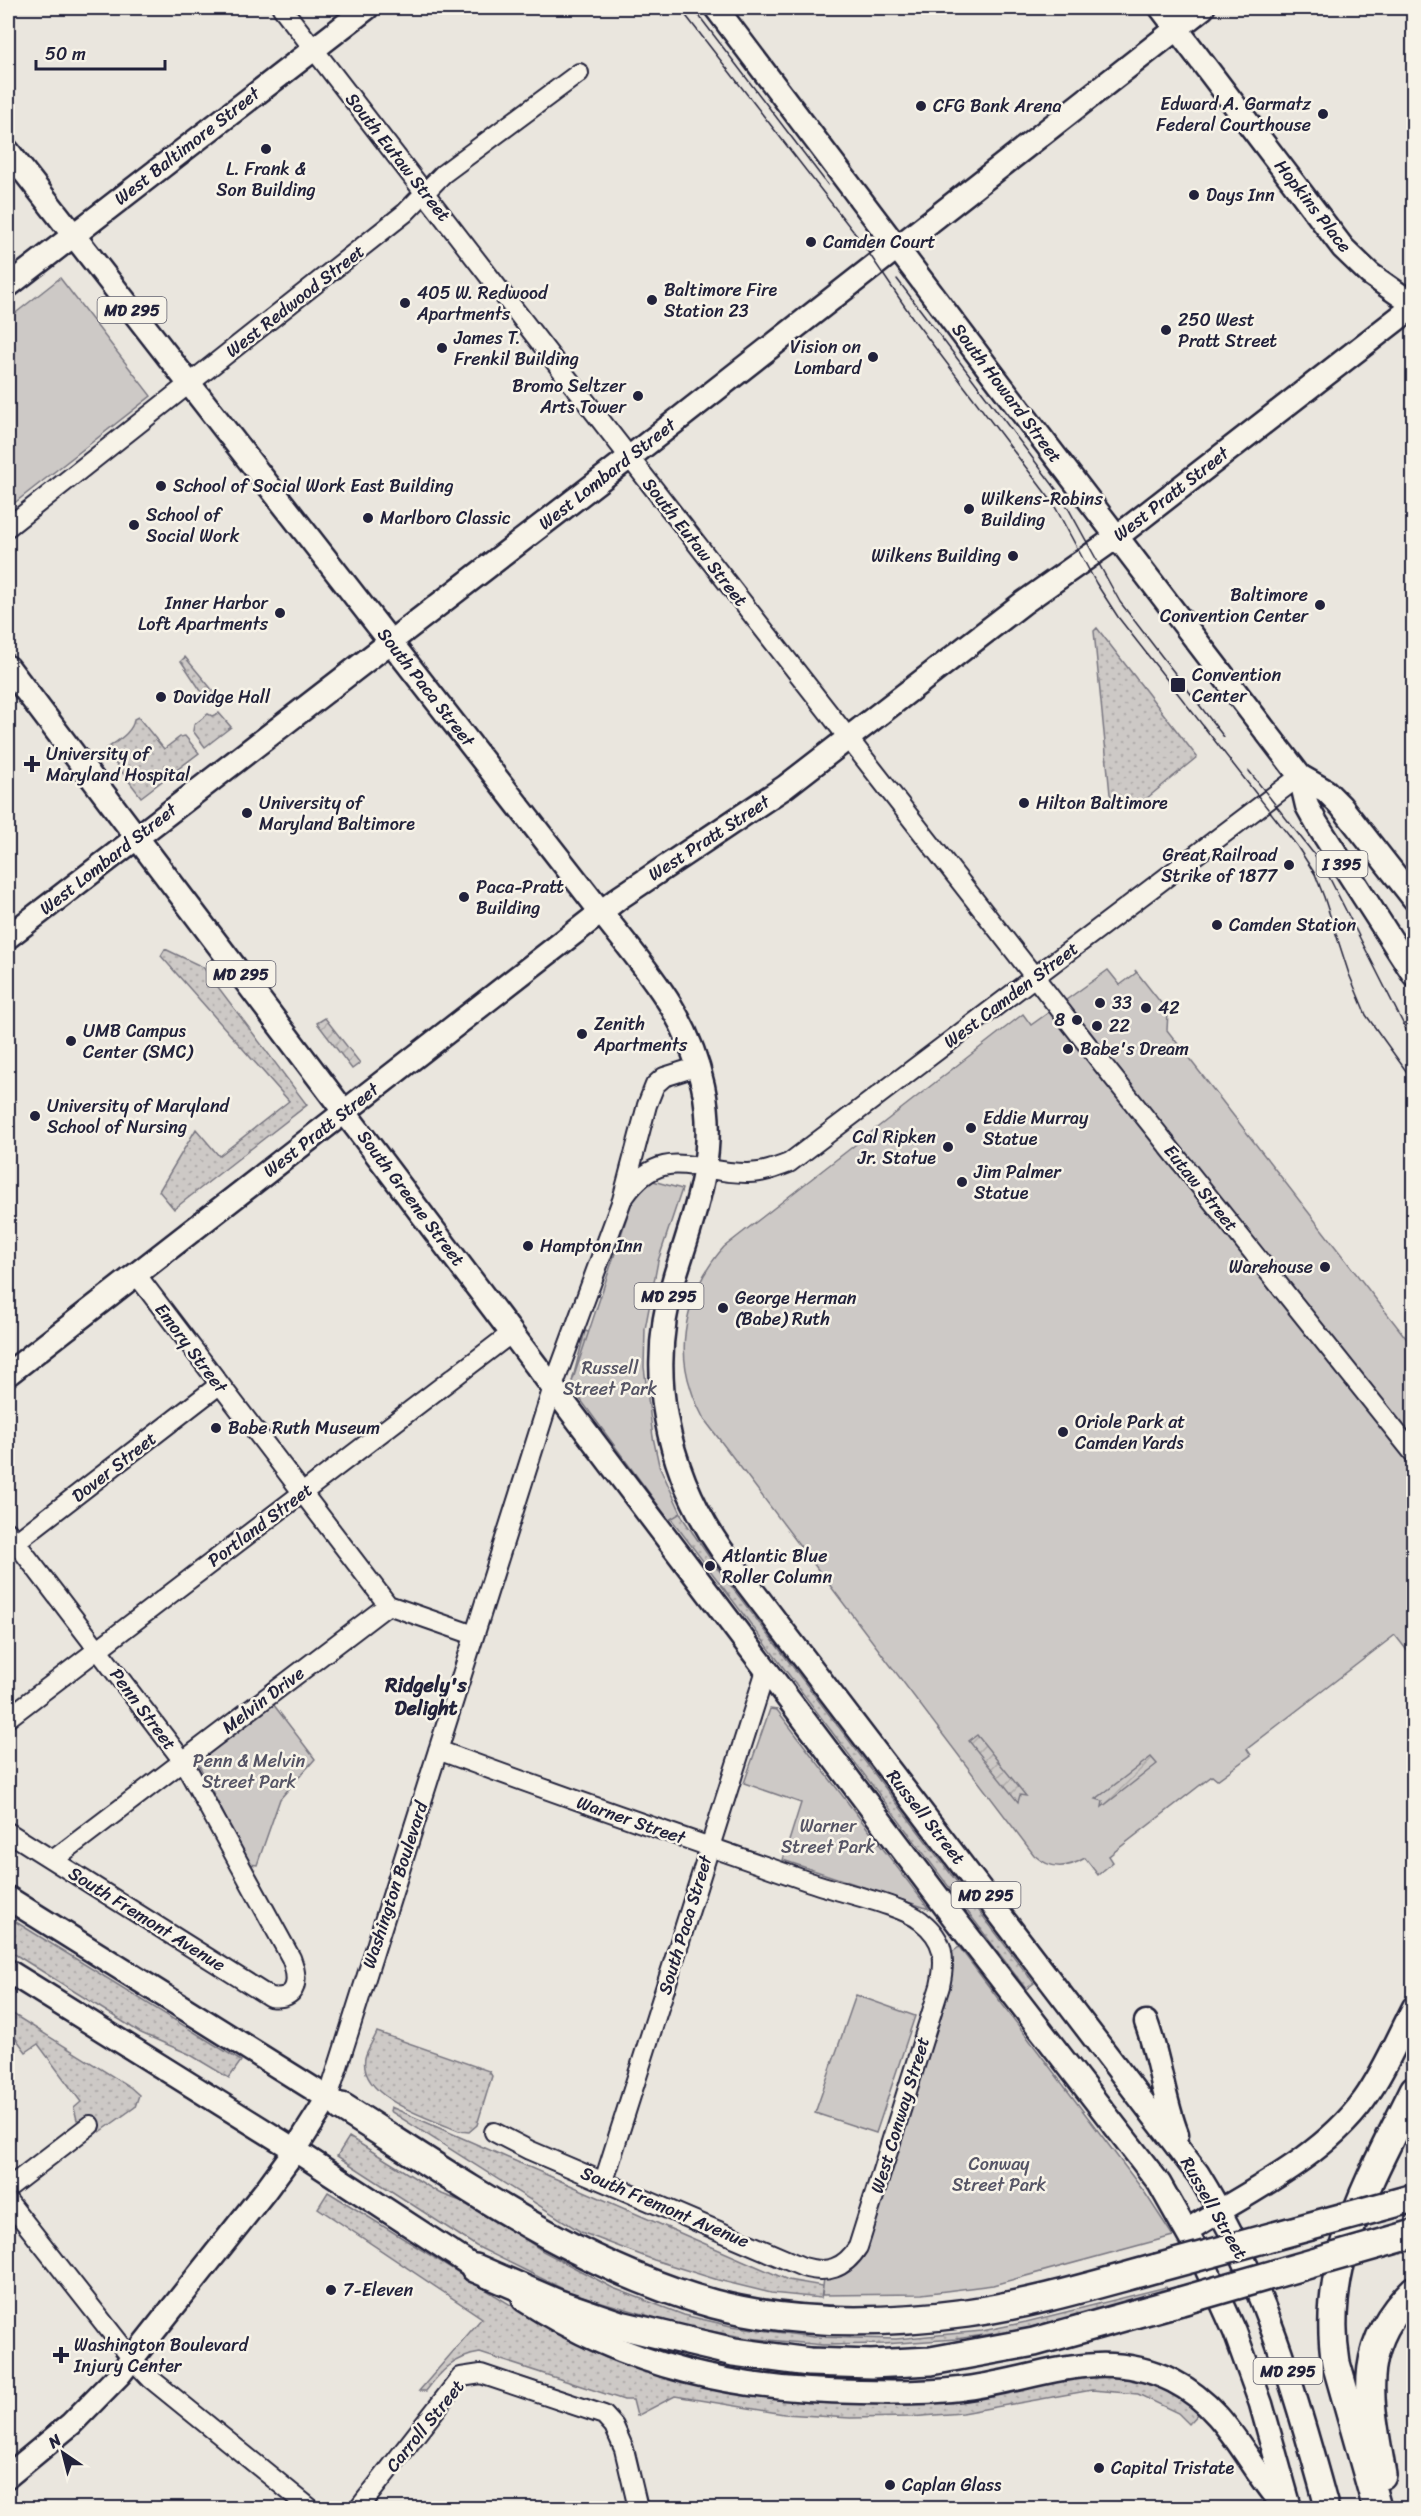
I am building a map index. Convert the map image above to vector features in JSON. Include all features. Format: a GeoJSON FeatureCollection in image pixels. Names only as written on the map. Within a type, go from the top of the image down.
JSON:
{"type":"FeatureCollection","features":[{"type":"Feature","properties":{"kind":"highway"},"geometry":{"type":"LineString","coordinates":[[1377,2508],[1336,2363],[1332,2338],[1334,2291],[1347,2234],[1413,2090]]}},
{"type":"Feature","properties":{"kind":"highway"},"geometry":{"type":"LineString","coordinates":[[335,2103],[499,2206],[602,2261],[662,2287],[715,2304],[758,2313],[799,2318],[859,2320],[920,2318],[1021,2304],[1413,2198]]}},
{"type":"Feature","properties":{"kind":"highway"},"geometry":{"type":"LineString","coordinates":[[475,2268],[556,2302],[620,2325],[734,2352],[808,2362],[871,2364],[931,2361],[1034,2342],[1413,2234]]}},
{"type":"Feature","properties":{"kind":"highway"},"geometry":{"type":"LineString","coordinates":[[1387,2508],[1372,2409],[1372,2355],[1391,2314],[1413,2290]]}},
{"type":"Feature","properties":{"kind":"main road","name":"West Baltimore Street"},"geometry":{"type":"LineString","coordinates":[[8,286],[367,8]]}},
{"type":"Feature","properties":{"kind":"main road","name":"South Howard Street"},"geometry":{"type":"LineString","coordinates":[[716,8],[1300,776],[1326,792],[1341,806],[1413,899]]}},
{"type":"Feature","properties":{"kind":"main road","name":"Hopkins Place"},"geometry":{"type":"LineString","coordinates":[[1161,8],[1343,248],[1370,274],[1413,306]]}},
{"type":"Feature","properties":{"kind":"main road","name":"West Lombard Street"},"geometry":{"type":"LineString","coordinates":[[8,937],[629,457],[1203,8]]}},
{"type":"Feature","properties":{"kind":"main road","name":"MD 295"},"geometry":{"type":"LineString","coordinates":[[8,151],[74,235]]}},
{"type":"Feature","properties":{"kind":"main road","name":"South Paca Street"},"geometry":{"type":"LineString","coordinates":[[74,235],[675,1009],[699,1066],[707,1112],[706,1168]]}},
{"type":"Feature","properties":{"kind":"main road","name":"West Pratt Street"},"geometry":{"type":"LineString","coordinates":[[8,1374],[601,912],[665,865],[753,809],[1023,603],[1118,536],[1413,306]]}},
{"type":"Feature","properties":{"kind":"main road","name":"South Greene Street"},"geometry":{"type":"LineString","coordinates":[[8,667],[553,1387]]}},
{"type":"Feature","properties":{"kind":"main road","name":"South Howard Street"},"geometry":{"type":"LineString","coordinates":[[1300,776],[1307,806],[1317,824],[1413,975]]}},
{"type":"Feature","properties":{"kind":"main road","name":"Russell Street"},"geometry":{"type":"LineString","coordinates":[[706,1168],[699,1203],[668,1301],[661,1361],[664,1406],[671,1445],[696,1509],[723,1552],[788,1638],[1184,2153],[1220,2210],[1250,2272],[1280,2345],[1299,2403],[1327,2508]]}},
{"type":"Feature","properties":{"kind":"main road","name":"Russell Street"},"geometry":{"type":"LineString","coordinates":[[553,1387],[954,1918],[1121,2132],[1167,2195],[1188,2230],[1235,2332],[1261,2404],[1288,2508]]}},
{"type":"Feature","properties":{"kind":"main road"},"geometry":{"type":"LineString","coordinates":[[8,1898],[335,2103]]}},
{"type":"Feature","properties":{"kind":"main road"},"geometry":{"type":"LineString","coordinates":[[8,1971],[295,2150],[537,2308],[638,2358],[679,2371],[728,2382],[805,2392],[899,2393],[961,2389],[1095,2363],[1136,2368],[1173,2381],[1212,2407],[1237,2439],[1270,2491],[1288,2508]]}},
{"type":"Feature","properties":{"kind":"main road"},"geometry":{"type":"LineString","coordinates":[[1188,2230],[1311,2153],[1344,2124],[1364,2099],[1383,2068],[1413,2007]]}},
{"type":"Feature","properties":{"kind":"main road"},"geometry":{"type":"LineString","coordinates":[[1146,2022],[1155,2046],[1168,2112],[1184,2153]]}},
{"type":"Feature","properties":{"kind":"main road","name":"Washington Boulevard"},"geometry":{"type":"LineString","coordinates":[[8,2476],[80,2415],[132,2360],[295,2150],[335,2103]]}},
{"type":"Feature","properties":{"kind":"street","name":"South Eutaw Street"},"geometry":{"type":"LineString","coordinates":[[282,8],[1035,977]]}},
{"type":"Feature","properties":{"kind":"street","name":"West Redwood Street"},"geometry":{"type":"LineString","coordinates":[[8,527],[405,213],[443,174],[579,73]]}},
{"type":"Feature","properties":{"kind":"street","name":"West Camden Street"},"geometry":{"type":"LineString","coordinates":[[706,1168],[748,1173],[768,1171],[789,1163],[1300,776]]}},
{"type":"Feature","properties":{"kind":"street","name":"Eutaw Street"},"geometry":{"type":"LineString","coordinates":[[1035,977],[1413,1454]]}},
{"type":"Feature","properties":{"kind":"street","name":"Washington Boulevard"},"geometry":{"type":"LineString","coordinates":[[335,2103],[438,1750],[553,1387],[622,1200],[647,1105],[655,1085],[664,1077],[699,1066]]}},
{"type":"Feature","properties":{"kind":"street","name":"Washington Boulevard"},"geometry":{"type":"LineString","coordinates":[[622,1200],[634,1183],[653,1169],[677,1164],[706,1168]]}},
{"type":"Feature","properties":{"kind":"street","name":"Emory Street"},"geometry":{"type":"LineString","coordinates":[[136,1274],[388,1605]]}},
{"type":"Feature","properties":{"kind":"street","name":"Portland Street"},"geometry":{"type":"LineString","coordinates":[[8,1718],[513,1332]]}},
{"type":"Feature","properties":{"kind":"street","name":"Dover Street"},"geometry":{"type":"LineString","coordinates":[[10,1541],[219,1385]]}},
{"type":"Feature","properties":{"kind":"street","name":"Penn Street"},"geometry":{"type":"LineString","coordinates":[[10,1541],[98,1649],[183,1761],[291,1958],[296,1982],[294,1989],[288,1995]]}},
{"type":"Feature","properties":{"kind":"street"},"geometry":{"type":"LineString","coordinates":[[388,1605],[474,1635]]}},
{"type":"Feature","properties":{"kind":"street","name":"Melvin Drive"},"geometry":{"type":"LineString","coordinates":[[52,1860],[388,1605]]}},
{"type":"Feature","properties":{"kind":"street","name":"South Paca Street"},"geometry":{"type":"LineString","coordinates":[[604,2181],[766,1670]]}},
{"type":"Feature","properties":{"kind":"street","name":"Warner Street"},"geometry":{"type":"LineString","coordinates":[[438,1750],[597,1809],[825,1888],[908,1913],[927,1927],[942,1947],[944,1955]]}},
{"type":"Feature","properties":{"kind":"street","name":"South Fremont Avenue"},"geometry":{"type":"LineString","coordinates":[[8,1832],[270,1996],[279,1998],[288,1995]]}},
{"type":"Feature","properties":{"kind":"street","name":"West Conway Street"},"geometry":{"type":"LineString","coordinates":[[837,2266],[845,2262],[858,2247],[940,1986],[944,1955]]}},
{"type":"Feature","properties":{"kind":"street"},"geometry":{"type":"LineString","coordinates":[[8,2188],[90,2126]]}},
{"type":"Feature","properties":{"kind":"street","name":"South Fremont Avenue"},"geometry":{"type":"LineString","coordinates":[[494,2132],[529,2150],[803,2267],[824,2271],[837,2266]]}},
{"type":"Feature","properties":{"kind":"street"},"geometry":{"type":"LineString","coordinates":[[8,2201],[132,2360],[151,2379],[310,2508]]}},
{"type":"Feature","properties":{"kind":"street","name":"Carroll Street"},"geometry":{"type":"LineString","coordinates":[[359,2508],[461,2378],[481,2374],[604,2415],[614,2426],[624,2449],[638,2508]]}},
{"type":"Feature","properties":{"kind":"green space"},"geometry":{"type":"Polygon","coordinates":[[[60,278],[151,396],[8,508],[8,319],[60,278]]]}},
{"type":"Feature","properties":{"kind":"green space"},"geometry":{"type":"Polygon","coordinates":[[[1097,628],[1197,757],[1135,808],[1130,801],[1122,808],[1110,794],[1094,631],[1097,628]]]}},
{"type":"Feature","properties":{"kind":"green space"},"geometry":{"type":"Polygon","coordinates":[[[185,657],[214,692],[207,700],[181,661],[185,657]]]}},
{"type":"Feature","properties":{"kind":"green space"},"geometry":{"type":"Polygon","coordinates":[[[219,713],[231,727],[205,747],[193,731],[194,725],[208,714],[212,716],[219,713]]]}},
{"type":"Feature","properties":{"kind":"green space"},"geometry":{"type":"Polygon","coordinates":[[[138,717],[164,749],[185,736],[199,753],[141,797],[105,750],[127,733],[134,719],[138,717]]]}},
{"type":"Feature","properties":{"kind":"green space"},"geometry":{"type":"Polygon","coordinates":[[[165,949],[203,967],[307,1105],[174,1209],[159,1191],[196,1129],[219,1156],[289,1101],[161,956],[165,949]]]}},
{"type":"Feature","properties":{"kind":"green space","name":"Oriole Park at Camden Yards"},"geometry":{"type":"Polygon","coordinates":[[[1108,970],[1120,985],[1136,973],[1135,970],[1168,1012],[1167,1030],[1413,1347],[1413,1658],[1395,1635],[1247,1749],[1251,1755],[1217,1780],[1212,1776],[1109,1856],[1113,1862],[1098,1875],[1085,1858],[1072,1864],[1059,1866],[1046,1863],[1034,1855],[704,1419],[691,1389],[684,1351],[685,1332],[695,1295],[712,1262],[724,1247],[1023,1014],[1031,1025],[1108,970]]]}},
{"type":"Feature","properties":{"kind":"green space"},"geometry":{"type":"Polygon","coordinates":[[[325,1018],[360,1063],[352,1069],[317,1023],[325,1018]]]}},
{"type":"Feature","properties":{"kind":"green space","name":"Russell Street Park"},"geometry":{"type":"Polygon","coordinates":[[[653,1181],[682,1189],[658,1261],[645,1329],[644,1367],[653,1437],[659,1465],[681,1513],[669,1520],[575,1392],[572,1382],[632,1202],[640,1189],[653,1181]]]}},
{"type":"Feature","properties":{"kind":"green space"},"geometry":{"type":"Polygon","coordinates":[[[585,1331],[637,1346],[649,1449],[684,1520],[712,1561],[1034,1983],[1026,1989],[580,1398],[572,1382],[585,1331]]]}},
{"type":"Feature","properties":{"kind":"green space","name":"Penn & Melvin Street Park"},"geometry":{"type":"Polygon","coordinates":[[[270,1700],[315,1759],[280,1799],[257,1865],[249,1864],[196,1759],[270,1700]]]}},
{"type":"Feature","properties":{"kind":"green space","name":"Warner Street Park"},"geometry":{"type":"Polygon","coordinates":[[[770,1709],[777,1710],[929,1909],[783,1860],[801,1803],[744,1783],[770,1709]]]}},
{"type":"Feature","properties":{"kind":"green space"},"geometry":{"type":"Polygon","coordinates":[[[977,1735],[1026,1796],[1020,1795],[1018,1802],[969,1741],[977,1735]]]}},
{"type":"Feature","properties":{"kind":"green space"},"geometry":{"type":"Polygon","coordinates":[[[1151,1757],[1157,1764],[1102,1807],[1103,1801],[1096,1799],[1151,1757]]]}},
{"type":"Feature","properties":{"kind":"green space"},"geometry":{"type":"Polygon","coordinates":[[[8,1917],[241,2061],[229,2078],[189,2054],[141,2033],[8,1950],[8,1917]]]}},
{"type":"Feature","properties":{"kind":"green space","name":"Conway Street Park"},"geometry":{"type":"Polygon","coordinates":[[[959,1947],[1145,2193],[1173,2236],[993,2285],[922,2294],[822,2295],[824,2278],[853,2263],[951,1953],[959,1947]]]}},
{"type":"Feature","properties":{"kind":"green space"},"geometry":{"type":"Polygon","coordinates":[[[856,1995],[915,2016],[876,2133],[815,2113],[856,1995]]]}},
{"type":"Feature","properties":{"kind":"green space"},"geometry":{"type":"Polygon","coordinates":[[[8,2011],[130,2087],[139,2095],[135,2107],[100,2132],[89,2118],[77,2120],[74,2108],[81,2102],[38,2044],[26,2052],[8,2028],[8,2011]]]}},
{"type":"Feature","properties":{"kind":"green space"},"geometry":{"type":"Polygon","coordinates":[[[377,2032],[489,2071],[492,2076],[477,2125],[469,2132],[459,2131],[415,2113],[384,2096],[373,2085],[366,2072],[365,2058],[377,2032]]]}},
{"type":"Feature","properties":{"kind":"green space"},"geometry":{"type":"Polygon","coordinates":[[[391,2107],[788,2280],[823,2286],[821,2298],[771,2293],[718,2280],[654,2260],[581,2232],[390,2111],[391,2107]]]}},
{"type":"Feature","properties":{"kind":"green space"},"geometry":{"type":"Polygon","coordinates":[[[349,2137],[439,2193],[474,2206],[543,2251],[613,2288],[684,2315],[731,2326],[814,2337],[896,2339],[982,2331],[1166,2287],[1168,2291],[1020,2330],[956,2339],[823,2345],[748,2338],[684,2326],[571,2293],[476,2246],[337,2156],[349,2137]]]}},
{"type":"Feature","properties":{"kind":"green space"},"geometry":{"type":"Polygon","coordinates":[[[328,2192],[561,2336],[606,2358],[678,2381],[762,2397],[873,2403],[1079,2376],[1096,2376],[1143,2382],[1172,2393],[1201,2411],[1189,2424],[1178,2413],[1138,2394],[1092,2390],[962,2413],[850,2418],[784,2414],[675,2396],[637,2416],[633,2400],[624,2400],[480,2353],[455,2362],[437,2377],[426,2391],[419,2391],[482,2318],[318,2208],[328,2192]]]}},
{"type":"Feature","properties":{"kind":"tram line"},"geometry":{"type":"LineString","coordinates":[[680,8],[860,240],[914,320],[1053,503],[1096,583],[1118,617],[1297,846],[1315,874],[1349,974],[1366,1015],[1414,1082]]}},
{"type":"Feature","properties":{"kind":"tram line"},"geometry":{"type":"LineString","coordinates":[[693,8],[828,185]]}},
{"type":"Feature","properties":{"kind":"tram line"},"geometry":{"type":"LineString","coordinates":[[897,279],[1062,497],[1120,602],[1224,737]]}},
{"type":"Feature","properties":{"kind":"tram line"},"geometry":{"type":"LineString","coordinates":[[1249,771],[1324,867],[1414,1045]]}},
{"type":"Feature","properties":{"kind":"place","name":"CFG Bank Arena"},"geometry":{"type":"Point","coordinates":[921,106]}},
{"type":"Feature","properties":{"kind":"place","name":"Edward A. Garmatz Federal Courthouse"},"geometry":{"type":"Point","coordinates":[1323,114]}},
{"type":"Feature","properties":{"kind":"place","name":"L. Frank & Son Building"},"geometry":{"type":"Point","coordinates":[266,149]}},
{"type":"Feature","properties":{"kind":"place","name":"Days Inn"},"geometry":{"type":"Point","coordinates":[1194,195]}},
{"type":"Feature","properties":{"kind":"place","name":"Camden Court"},"geometry":{"type":"Point","coordinates":[811,242]}},
{"type":"Feature","properties":{"kind":"place","name":"Baltimore Fire Station 23"},"geometry":{"type":"Point","coordinates":[652,300]}},
{"type":"Feature","properties":{"kind":"place","name":"405 W. Redwood Apartments"},"geometry":{"type":"Point","coordinates":[405,303]}},
{"type":"Feature","properties":{"kind":"place","name":"250 West Pratt Street"},"geometry":{"type":"Point","coordinates":[1166,330]}},
{"type":"Feature","properties":{"kind":"place","name":"James T. Frenkil Building"},"geometry":{"type":"Point","coordinates":[442,348]}},
{"type":"Feature","properties":{"kind":"place","name":"Vision on Lombard"},"geometry":{"type":"Point","coordinates":[873,357]}},
{"type":"Feature","properties":{"kind":"place","name":"Bromo Seltzer Arts Tower"},"geometry":{"type":"Point","coordinates":[638,396]}},
{"type":"Feature","properties":{"kind":"place","name":"School of Social Work East Building"},"geometry":{"type":"Point","coordinates":[161,486]}},
{"type":"Feature","properties":{"kind":"place","name":"Wilkens-Robins Building"},"geometry":{"type":"Point","coordinates":[969,509]}},
{"type":"Feature","properties":{"kind":"place","name":"Marlboro Classic"},"geometry":{"type":"Point","coordinates":[368,518]}},
{"type":"Feature","properties":{"kind":"place","name":"School of Social Work"},"geometry":{"type":"Point","coordinates":[134,525]}},
{"type":"Feature","properties":{"kind":"place","name":"Wilkens Building"},"geometry":{"type":"Point","coordinates":[1013,556]}},
{"type":"Feature","properties":{"kind":"place","name":"Baltimore Convention Center"},"geometry":{"type":"Point","coordinates":[1320,605]}},
{"type":"Feature","properties":{"kind":"place","name":"Inner Harbor Loft Apartments"},"geometry":{"type":"Point","coordinates":[280,613]}},
{"type":"Feature","properties":{"kind":"place","name":"Convention Center"},"geometry":{"type":"Point","coordinates":[1178,685]}},
{"type":"Feature","properties":{"kind":"place","name":"Davidge Hall"},"geometry":{"type":"Point","coordinates":[161,697]}},
{"type":"Feature","properties":{"kind":"place","name":"University of Maryland Hospital"},"geometry":{"type":"Point","coordinates":[32,764]}},
{"type":"Feature","properties":{"kind":"place","name":"Hilton Baltimore"},"geometry":{"type":"Point","coordinates":[1024,803]}},
{"type":"Feature","properties":{"kind":"place","name":"University of Maryland Baltimore"},"geometry":{"type":"Point","coordinates":[247,813]}},
{"type":"Feature","properties":{"kind":"place","name":"Great Railroad Strike of 1877"},"geometry":{"type":"Point","coordinates":[1289,865]}},
{"type":"Feature","properties":{"kind":"place","name":"Paca-Pratt Building"},"geometry":{"type":"Point","coordinates":[464,897]}},
{"type":"Feature","properties":{"kind":"place","name":"Camden Station"},"geometry":{"type":"Point","coordinates":[1217,925]}},
{"type":"Feature","properties":{"kind":"place","name":"33"},"geometry":{"type":"Point","coordinates":[1100,1003]}},
{"type":"Feature","properties":{"kind":"place","name":"42"},"geometry":{"type":"Point","coordinates":[1146,1008]}},
{"type":"Feature","properties":{"kind":"place","name":"8"},"geometry":{"type":"Point","coordinates":[1077,1020]}},
{"type":"Feature","properties":{"kind":"place","name":"22"},"geometry":{"type":"Point","coordinates":[1097,1026]}},
{"type":"Feature","properties":{"kind":"place","name":"Zenith Apartments"},"geometry":{"type":"Point","coordinates":[582,1034]}},
{"type":"Feature","properties":{"kind":"place","name":"UMB Campus Center (SMC)"},"geometry":{"type":"Point","coordinates":[71,1041]}},
{"type":"Feature","properties":{"kind":"place","name":"Babe's Dream"},"geometry":{"type":"Point","coordinates":[1068,1049]}},
{"type":"Feature","properties":{"kind":"place","name":"University of Maryland School of Nursing"},"geometry":{"type":"Point","coordinates":[35,1116]}},
{"type":"Feature","properties":{"kind":"place","name":"Eddie Murray Statue"},"geometry":{"type":"Point","coordinates":[971,1128]}},
{"type":"Feature","properties":{"kind":"place","name":"Cal Ripken Jr. Statue"},"geometry":{"type":"Point","coordinates":[948,1147]}},
{"type":"Feature","properties":{"kind":"place","name":"Jim Palmer Statue"},"geometry":{"type":"Point","coordinates":[962,1182]}},
{"type":"Feature","properties":{"kind":"place","name":"Hampton Inn"},"geometry":{"type":"Point","coordinates":[528,1246]}},
{"type":"Feature","properties":{"kind":"place","name":"Warehouse"},"geometry":{"type":"Point","coordinates":[1325,1267]}},
{"type":"Feature","properties":{"kind":"place","name":"George Herman (Babe) Ruth"},"geometry":{"type":"Point","coordinates":[723,1308]}},
{"type":"Feature","properties":{"kind":"place","name":"Babe Ruth Museum"},"geometry":{"type":"Point","coordinates":[216,1428]}},
{"type":"Feature","properties":{"kind":"place","name":"Oriole Park at Camden Yards"},"geometry":{"type":"Point","coordinates":[1063,1432]}},
{"type":"Feature","properties":{"kind":"place","name":"Atlantic Blue Roller Column"},"geometry":{"type":"Point","coordinates":[710,1566]}},
{"type":"Feature","properties":{"kind":"place","name":"7-Eleven"},"geometry":{"type":"Point","coordinates":[331,2290]}},
{"type":"Feature","properties":{"kind":"place","name":"Washington Boulevard Injury Center"},"geometry":{"type":"Point","coordinates":[61,2355]}},
{"type":"Feature","properties":{"kind":"place","name":"Capital Tristate"},"geometry":{"type":"Point","coordinates":[1099,2468]}},
{"type":"Feature","properties":{"kind":"place","name":"Caplan Glass"},"geometry":{"type":"Point","coordinates":[890,2485]}},
{"type":"Feature","properties":{"kind":"district","name":"Ridgely's Delight"},"geometry":{"type":"Point","coordinates":[426,1696]}}]}
